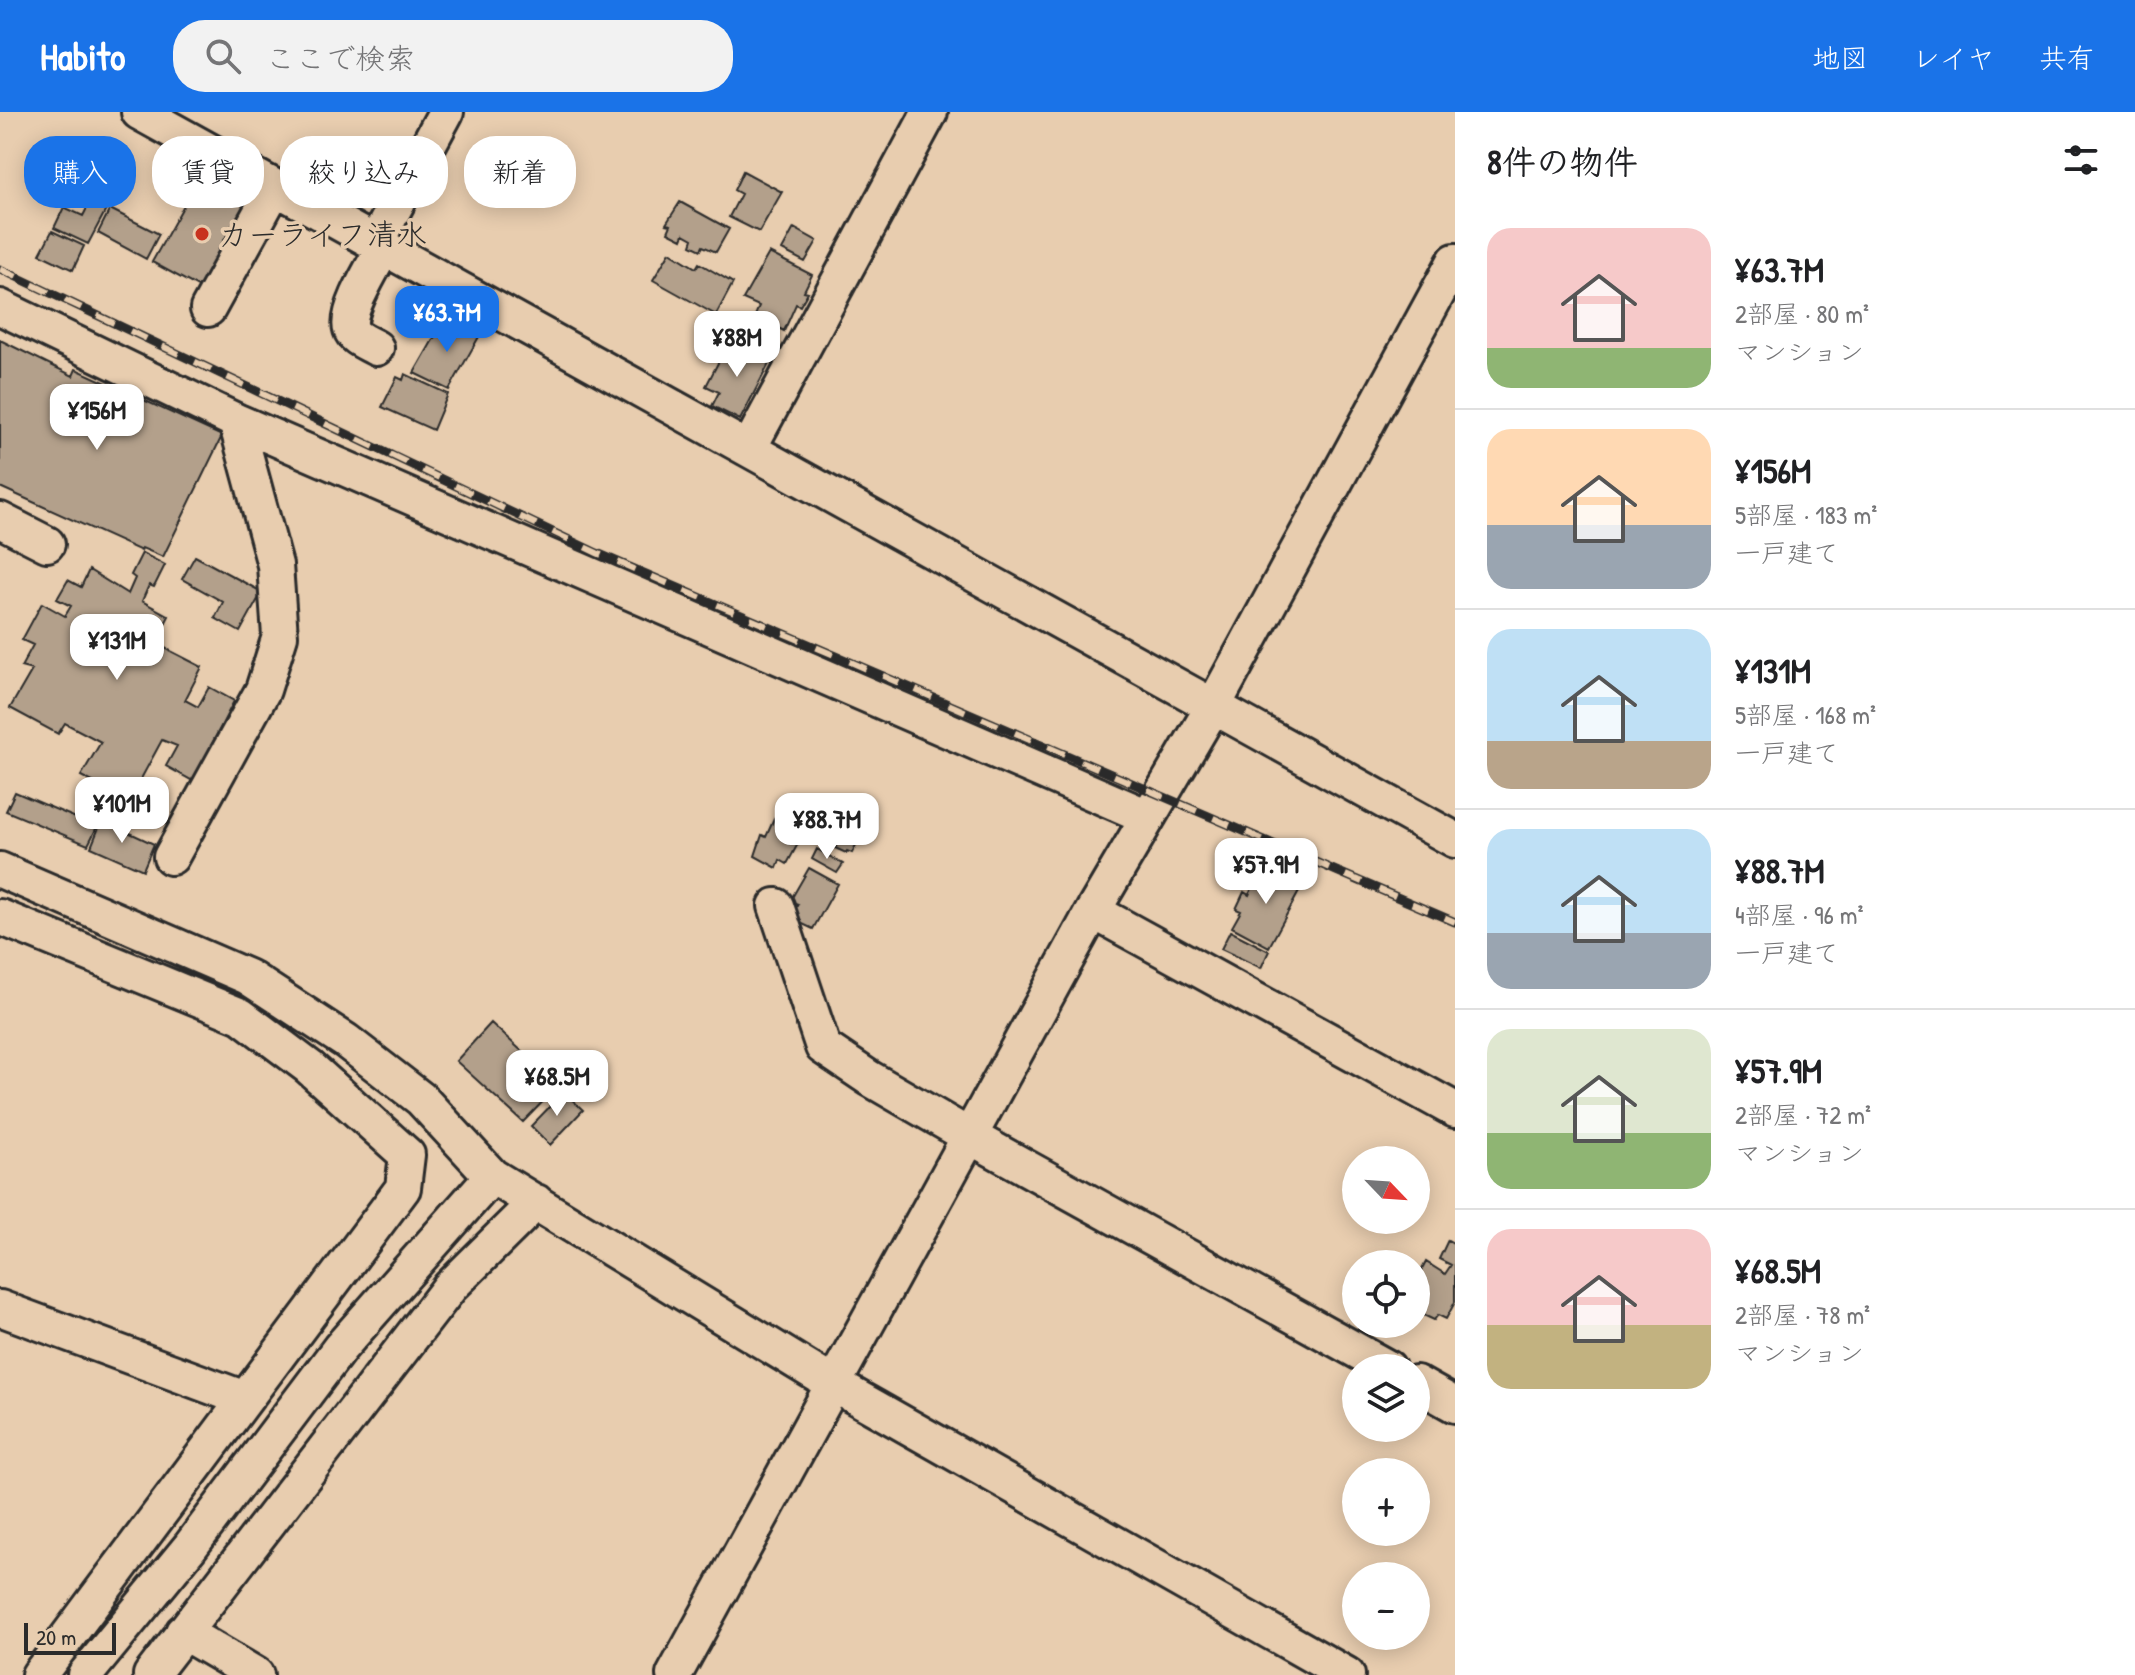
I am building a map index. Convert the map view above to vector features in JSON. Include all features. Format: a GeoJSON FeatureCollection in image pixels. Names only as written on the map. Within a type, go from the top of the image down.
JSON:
{"type":"FeatureCollection","features":[{"type":"Feature","properties":{"kind":"street"},"geometry":{"type":"LineString","coordinates":[[139,112],[174,120],[275,187],[1455,840]]}},
{"type":"Feature","properties":{"kind":"street"},"geometry":{"type":"LineString","coordinates":[[376,348],[356,336],[351,329],[351,314],[380,244],[446,112]]}},
{"type":"Feature","properties":{"kind":"street"},"geometry":{"type":"LineString","coordinates":[[749,448],[930,112]]}},
{"type":"Feature","properties":{"kind":"street"},"geometry":{"type":"LineString","coordinates":[[208,309],[275,187]]}},
{"type":"Feature","properties":{"kind":"street"},"geometry":{"type":"LineString","coordinates":[[674,1675],[1093,911],[1214,705],[1455,261]]}},
{"type":"Feature","properties":{"kind":"street"},"geometry":{"type":"LineString","coordinates":[[0,307],[236,421],[1148,817]]}},
{"type":"Feature","properties":{"kind":"street"},"geometry":{"type":"LineString","coordinates":[[171,857],[263,690],[280,636],[275,565],[236,421]]}},
{"type":"Feature","properties":{"kind":"street"},"geometry":{"type":"LineString","coordinates":[[0,520],[47,544]]}},
{"type":"Feature","properties":{"kind":"street"},"geometry":{"type":"LineString","coordinates":[[0,870],[248,977],[346,1041],[421,1099],[492,1176],[833,1384],[1347,1675]]}},
{"type":"Feature","properties":{"kind":"street"},"geometry":{"type":"LineString","coordinates":[[776,906],[823,1047],[869,1078],[969,1136],[1363,1354]]}},
{"type":"Feature","properties":{"kind":"street"},"geometry":{"type":"LineString","coordinates":[[1093,911],[1455,1110]]}},
{"type":"Feature","properties":{"kind":"street"},"geometry":{"type":"LineString","coordinates":[[0,917],[241,1016],[309,1067],[407,1155],[403,1188],[39,1675]]}},
{"type":"Feature","properties":{"kind":"street"},"geometry":{"type":"LineString","coordinates":[[85,1675],[190,1547],[340,1348],[492,1176]]}},
{"type":"Feature","properties":{"kind":"street"},"geometry":{"type":"LineString","coordinates":[[151,1675],[450,1287],[536,1202]]}},
{"type":"Feature","properties":{"kind":"street"},"geometry":{"type":"LineString","coordinates":[[0,1308],[245,1399]]}},
{"type":"Feature","properties":{"kind":"street"},"geometry":{"type":"LineString","coordinates":[[1430,1391],[1455,1405]]}},
{"type":"Feature","properties":{"kind":"street"},"geometry":{"type":"LineString","coordinates":[[183,1632],[256,1675]]}},
{"type":"Feature","properties":{"kind":"building"},"geometry":{"type":"Polygon","coordinates":[[[743,171],[782,192],[759,232],[729,217],[741,194],[734,190],[743,171]]]}},
{"type":"Feature","properties":{"kind":"building"},"geometry":{"type":"Polygon","coordinates":[[[680,202],[729,229],[716,252],[691,245],[693,239],[684,234],[682,239],[668,232],[671,225],[666,224],[680,202]]]}},
{"type":"Feature","properties":{"kind":"building"},"geometry":{"type":"Polygon","coordinates":[[[64,208],[83,216],[87,208],[107,208],[88,244],[54,228],[64,208]]]}},
{"type":"Feature","properties":{"kind":"building","name":"カーライフ清水"},"geometry":{"type":"Polygon","coordinates":[[[182,208],[250,208],[205,291],[152,262],[182,208]]]}},
{"type":"Feature","properties":{"kind":"building"},"geometry":{"type":"Polygon","coordinates":[[[110,209],[159,234],[146,259],[98,233],[110,209]]]}},
{"type":"Feature","properties":{"kind":"building"},"geometry":{"type":"Polygon","coordinates":[[[794,228],[817,241],[805,262],[782,250],[794,228]]]}},
{"type":"Feature","properties":{"kind":"building"},"geometry":{"type":"Polygon","coordinates":[[[52,231],[84,246],[73,270],[40,254],[52,231]]]}},
{"type":"Feature","properties":{"kind":"building"},"geometry":{"type":"Polygon","coordinates":[[[670,252],[696,268],[699,263],[733,283],[716,315],[653,280],[670,252]]]}},
{"type":"Feature","properties":{"kind":"building"},"geometry":{"type":"Polygon","coordinates":[[[769,253],[812,275],[804,291],[808,292],[800,306],[796,304],[784,331],[755,316],[759,306],[743,299],[769,253]]]}},
{"type":"Feature","properties":{"kind":"building"},"geometry":{"type":"Polygon","coordinates":[[[446,317],[480,335],[449,390],[414,373],[446,317]]]}},
{"type":"Feature","properties":{"kind":"building"},"geometry":{"type":"Polygon","coordinates":[[[0,340],[73,376],[76,369],[222,436],[163,557],[142,548],[141,551],[0,487],[0,340]]]}},
{"type":"Feature","properties":{"kind":"building"},"geometry":{"type":"Polygon","coordinates":[[[735,340],[771,360],[740,420],[712,406],[719,392],[706,386],[721,357],[725,359],[735,340]]]}},
{"type":"Feature","properties":{"kind":"building"},"geometry":{"type":"Polygon","coordinates":[[[405,374],[448,394],[433,430],[382,407],[397,377],[403,380],[405,374]]]}},
{"type":"Feature","properties":{"kind":"building"},"geometry":{"type":"Polygon","coordinates":[[[142,553],[165,565],[154,587],[149,585],[142,601],[169,616],[155,643],[202,667],[185,700],[198,707],[209,687],[234,701],[193,781],[166,766],[177,746],[162,740],[129,801],[81,776],[101,742],[65,723],[58,734],[10,708],[32,670],[21,667],[33,645],[22,640],[42,603],[65,616],[71,606],[57,599],[68,580],[81,587],[89,570],[128,594],[135,578],[131,575],[142,553]]]}},
{"type":"Feature","properties":{"kind":"building"},"geometry":{"type":"Polygon","coordinates":[[[195,556],[262,592],[240,632],[215,618],[223,602],[182,579],[195,556]]]}},
{"type":"Feature","properties":{"kind":"building"},"geometry":{"type":"Polygon","coordinates":[[[15,792],[97,827],[88,845],[6,811],[15,792]]]}},
{"type":"Feature","properties":{"kind":"building"},"geometry":{"type":"Polygon","coordinates":[[[854,813],[864,819],[855,837],[859,839],[852,853],[846,853],[835,848],[854,813]]]}},
{"type":"Feature","properties":{"kind":"building"},"geometry":{"type":"Polygon","coordinates":[[[774,819],[794,830],[796,826],[805,831],[787,864],[780,860],[777,868],[755,856],[762,835],[766,837],[774,819]]]}},
{"type":"Feature","properties":{"kind":"building"},"geometry":{"type":"Polygon","coordinates":[[[102,820],[154,844],[143,870],[91,847],[102,820]]]}},
{"type":"Feature","properties":{"kind":"building"},"geometry":{"type":"Polygon","coordinates":[[[817,849],[843,864],[837,873],[812,859],[817,849]]]}},
{"type":"Feature","properties":{"kind":"building"},"geometry":{"type":"Polygon","coordinates":[[[1262,865],[1301,888],[1269,947],[1232,927],[1241,911],[1236,909],[1244,892],[1249,895],[1262,865]]]}},
{"type":"Feature","properties":{"kind":"building"},"geometry":{"type":"Polygon","coordinates":[[[809,868],[838,884],[813,929],[790,918],[798,904],[790,901],[809,868]]]}},
{"type":"Feature","properties":{"kind":"building"},"geometry":{"type":"Polygon","coordinates":[[[1230,931],[1269,951],[1261,968],[1221,949],[1230,931]]]}},
{"type":"Feature","properties":{"kind":"building"},"geometry":{"type":"Polygon","coordinates":[[[491,1023],[559,1085],[523,1122],[456,1061],[491,1023]]]}},
{"type":"Feature","properties":{"kind":"building"},"geometry":{"type":"Polygon","coordinates":[[[564,1092],[583,1110],[550,1145],[531,1126],[564,1092]]]}},
{"type":"Feature","properties":{"kind":"building"},"geometry":{"type":"Polygon","coordinates":[[[1448,1240],[1455,1244],[1455,1302],[1446,1319],[1438,1315],[1434,1320],[1430,1318],[1430,1265],[1445,1274],[1451,1265],[1439,1259],[1448,1240]]]}},
{"type":"Feature","properties":{"kind":"railway"},"geometry":{"type":"LineString","coordinates":[[0,269],[597,553],[1455,922]]}},
{"type":"Feature","properties":{"kind":"place","name":"カーライフ清水"},"geometry":{"type":"Point","coordinates":[202,234]}}]}
